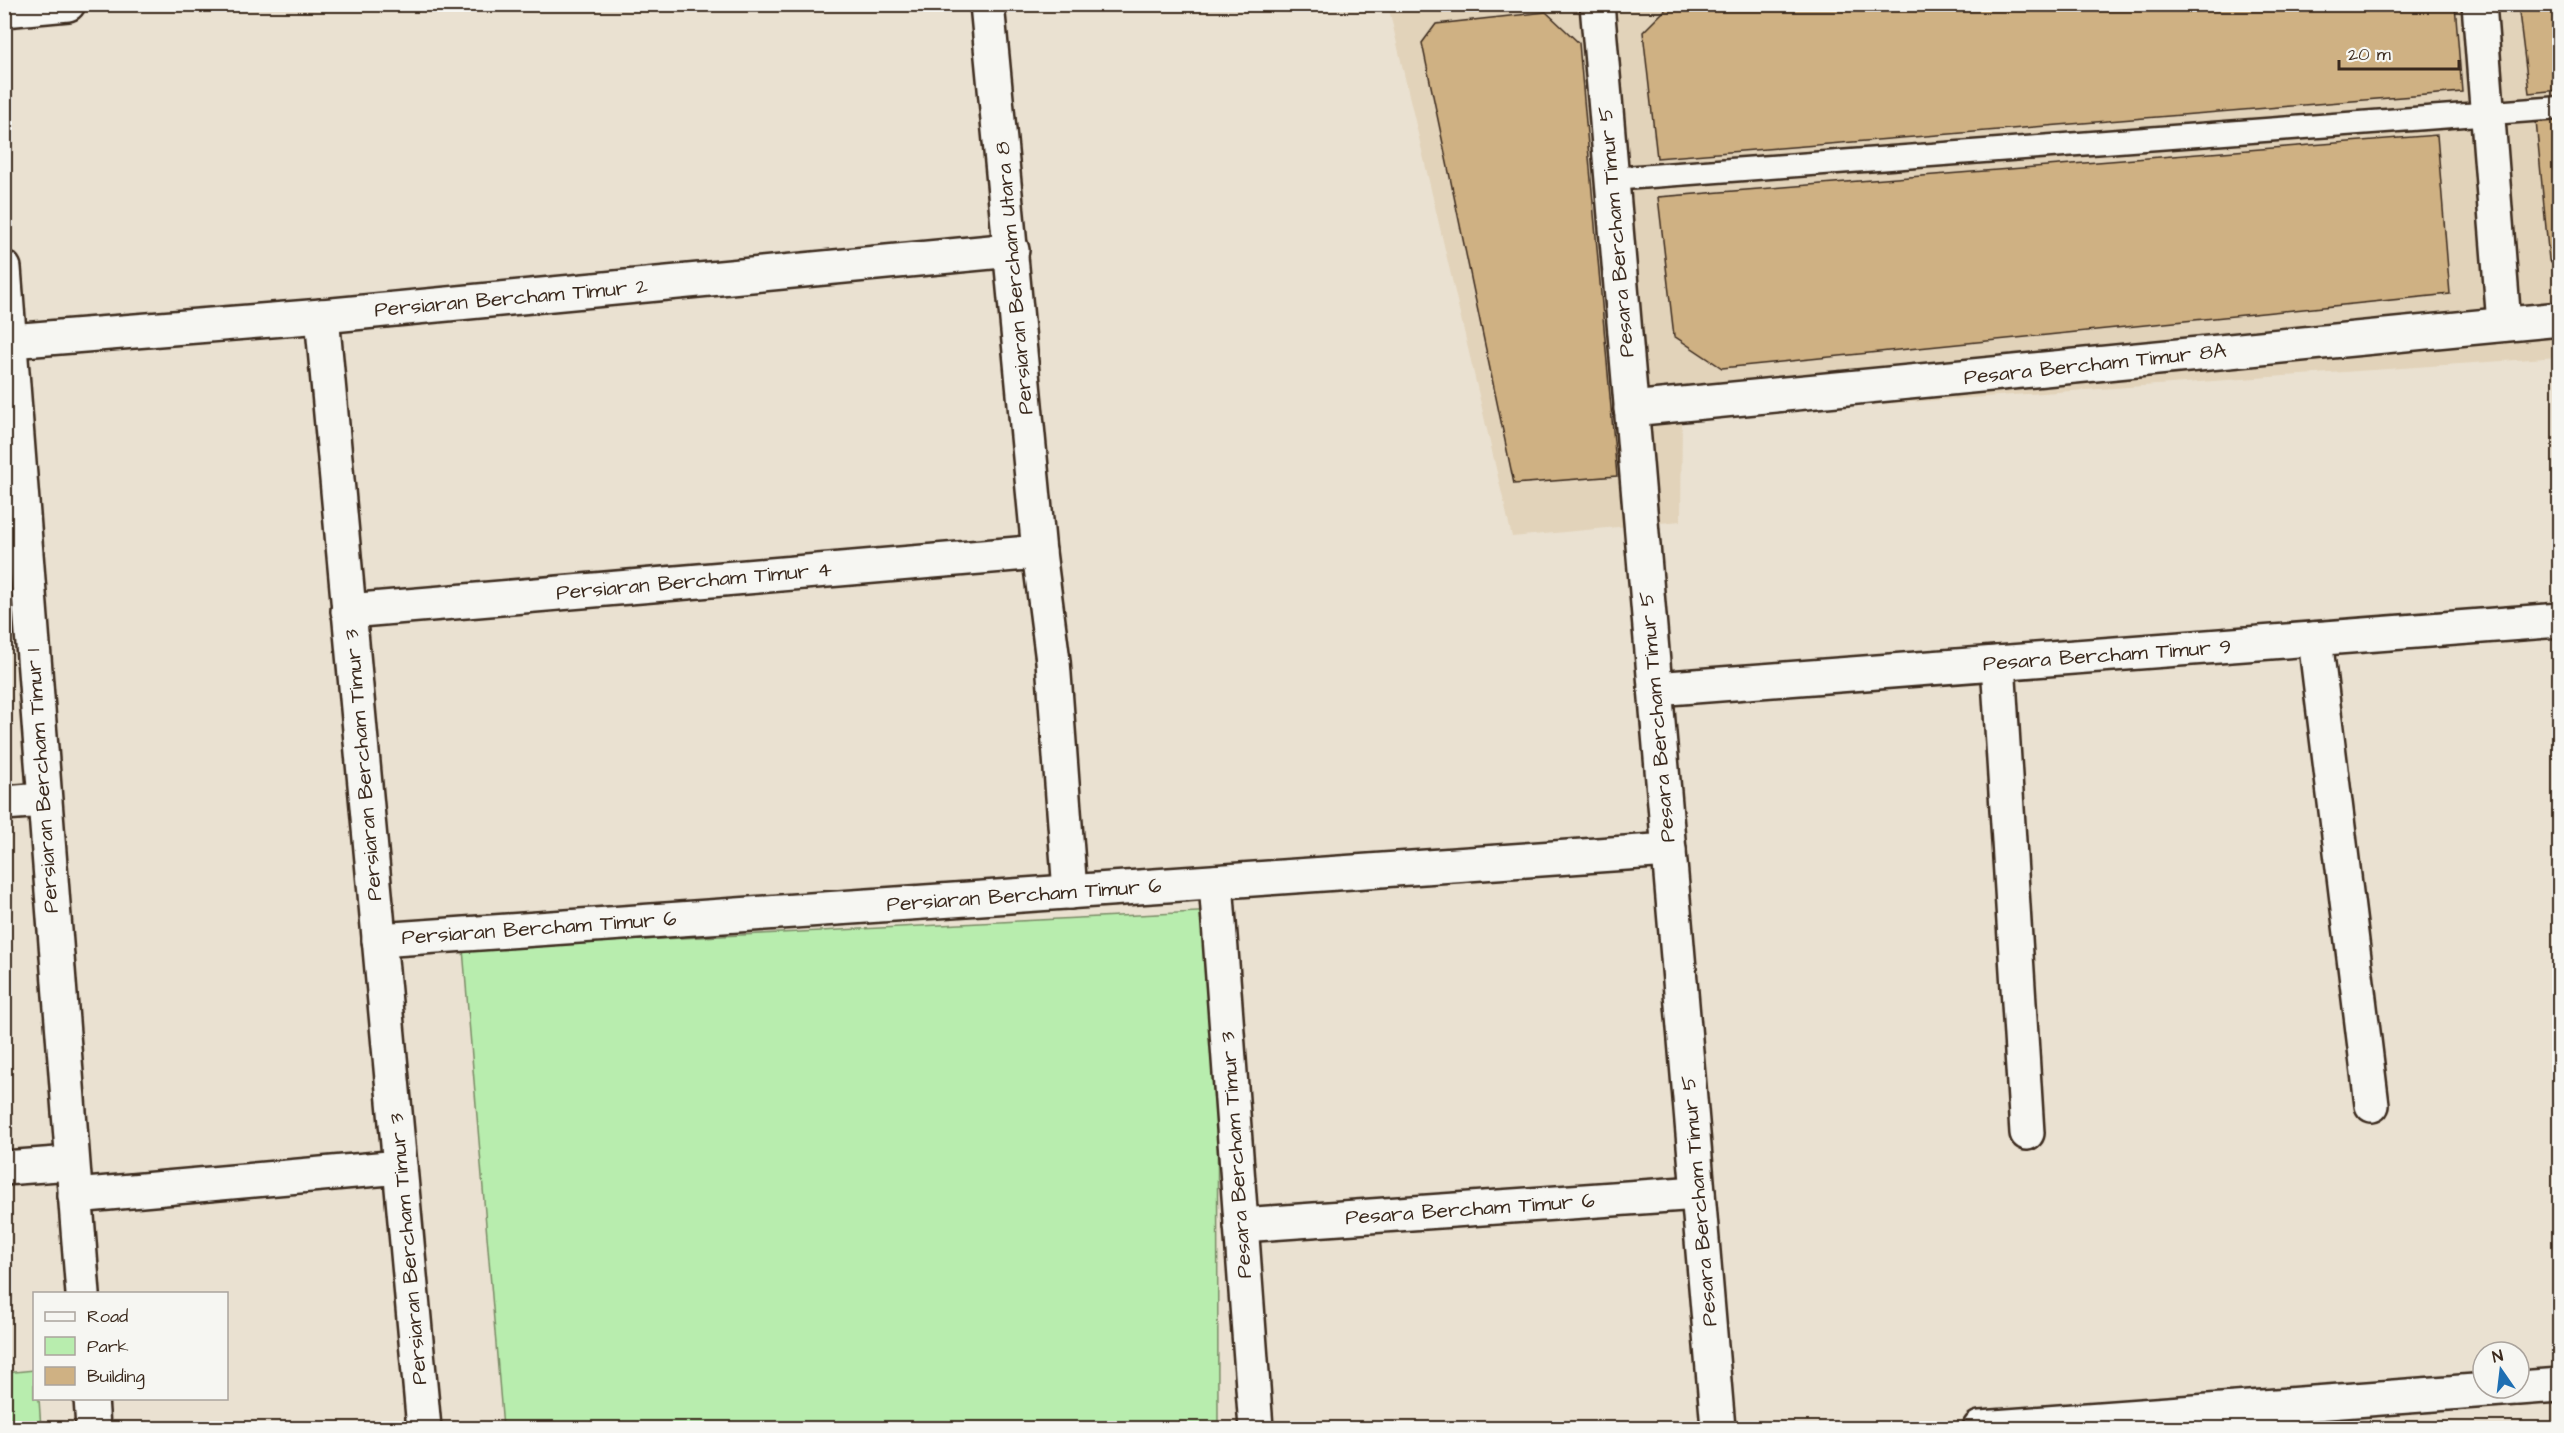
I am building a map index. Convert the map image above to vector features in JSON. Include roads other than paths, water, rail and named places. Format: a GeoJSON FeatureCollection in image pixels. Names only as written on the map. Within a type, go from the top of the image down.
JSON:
{"type":"FeatureCollection","features":[{"type":"Feature","properties":{"kind":"street"},"geometry":{"type":"LineString","coordinates":[[4,10],[68,4]]}},
{"type":"Feature","properties":{"kind":"street","name":"Persiaran Bercham Utara 8"},"geometry":{"type":"LineString","coordinates":[[987,4],[1039,552],[1053,661],[1070,892]]}},
{"type":"Feature","properties":{"kind":"street","name":"Pesara Bercham Timur 5"},"geometry":{"type":"LineString","coordinates":[[1597,4],[1718,1428]]}},
{"type":"Feature","properties":{"kind":"street"},"geometry":{"type":"LineString","coordinates":[[2479,4],[2504,324]]}},
{"type":"Feature","properties":{"kind":"street","name":"Persiaran Bercham Timur 2"},"geometry":{"type":"LineString","coordinates":[[10,341],[322,316],[1012,250]]}},
{"type":"Feature","properties":{"kind":"street","name":"Persiaran Bercham Timur 1"},"geometry":{"type":"LineString","coordinates":[[4,268],[10,341],[10,428],[44,800],[83,1292]]}},
{"type":"Feature","properties":{"kind":"street","name":"Persiaran Bercham Timur 3"},"geometry":{"type":"LineString","coordinates":[[322,316],[424,1428]]}},
{"type":"Feature","properties":{"kind":"street","name":"Pesara Bercham Timur 8A"},"geometry":{"type":"LineString","coordinates":[[1631,409],[2559,319]]}},
{"type":"Feature","properties":{"kind":"street","name":"Persiaran Bercham Timur 4"},"geometry":{"type":"LineString","coordinates":[[348,611],[1039,552]]}},
{"type":"Feature","properties":{"kind":"street","name":"Pesara Bercham Timur 9"},"geometry":{"type":"LineString","coordinates":[[1655,689],[2559,620]]}},
{"type":"Feature","properties":{"kind":"street"},"geometry":{"type":"LineString","coordinates":[[2315,639],[2372,1105]]}},
{"type":"Feature","properties":{"kind":"street"},"geometry":{"type":"LineString","coordinates":[[1998,663],[2027,1133]]}},
{"type":"Feature","properties":{"kind":"street"},"geometry":{"type":"LineString","coordinates":[[4,803],[44,800]]}},
{"type":"Feature","properties":{"kind":"street","name":"Persiaran Bercham Timur 6"},"geometry":{"type":"LineString","coordinates":[[379,939],[1669,850]]}},
{"type":"Feature","properties":{"kind":"street","name":"Pesara Bercham Timur 3"},"geometry":{"type":"LineString","coordinates":[[1216,882],[1256,1428]]}},
{"type":"Feature","properties":{"kind":"street"},"geometry":{"type":"LineString","coordinates":[[4,1168],[71,1163]]}},
{"type":"Feature","properties":{"kind":"street"},"geometry":{"type":"LineString","coordinates":[[75,1196],[400,1167]]}},
{"type":"Feature","properties":{"kind":"street","name":"Pesara Bercham Timur 6"},"geometry":{"type":"LineString","coordinates":[[1241,1226],[1698,1193]]}},
{"type":"Feature","properties":{"kind":"street"},"geometry":{"type":"LineString","coordinates":[[2531,1387],[2559,1385]]}},
{"type":"Feature","properties":{"kind":"street"},"geometry":{"type":"LineString","coordinates":[[1980,1428],[2471,1391]]}},
{"type":"Feature","properties":{"kind":"street"},"geometry":{"type":"LineString","coordinates":[[91,1400],[93,1428]]}},
{"type":"Feature","properties":{"kind":"lane"},"geometry":{"type":"LineString","coordinates":[[1611,179],[2559,108]]}}]}
